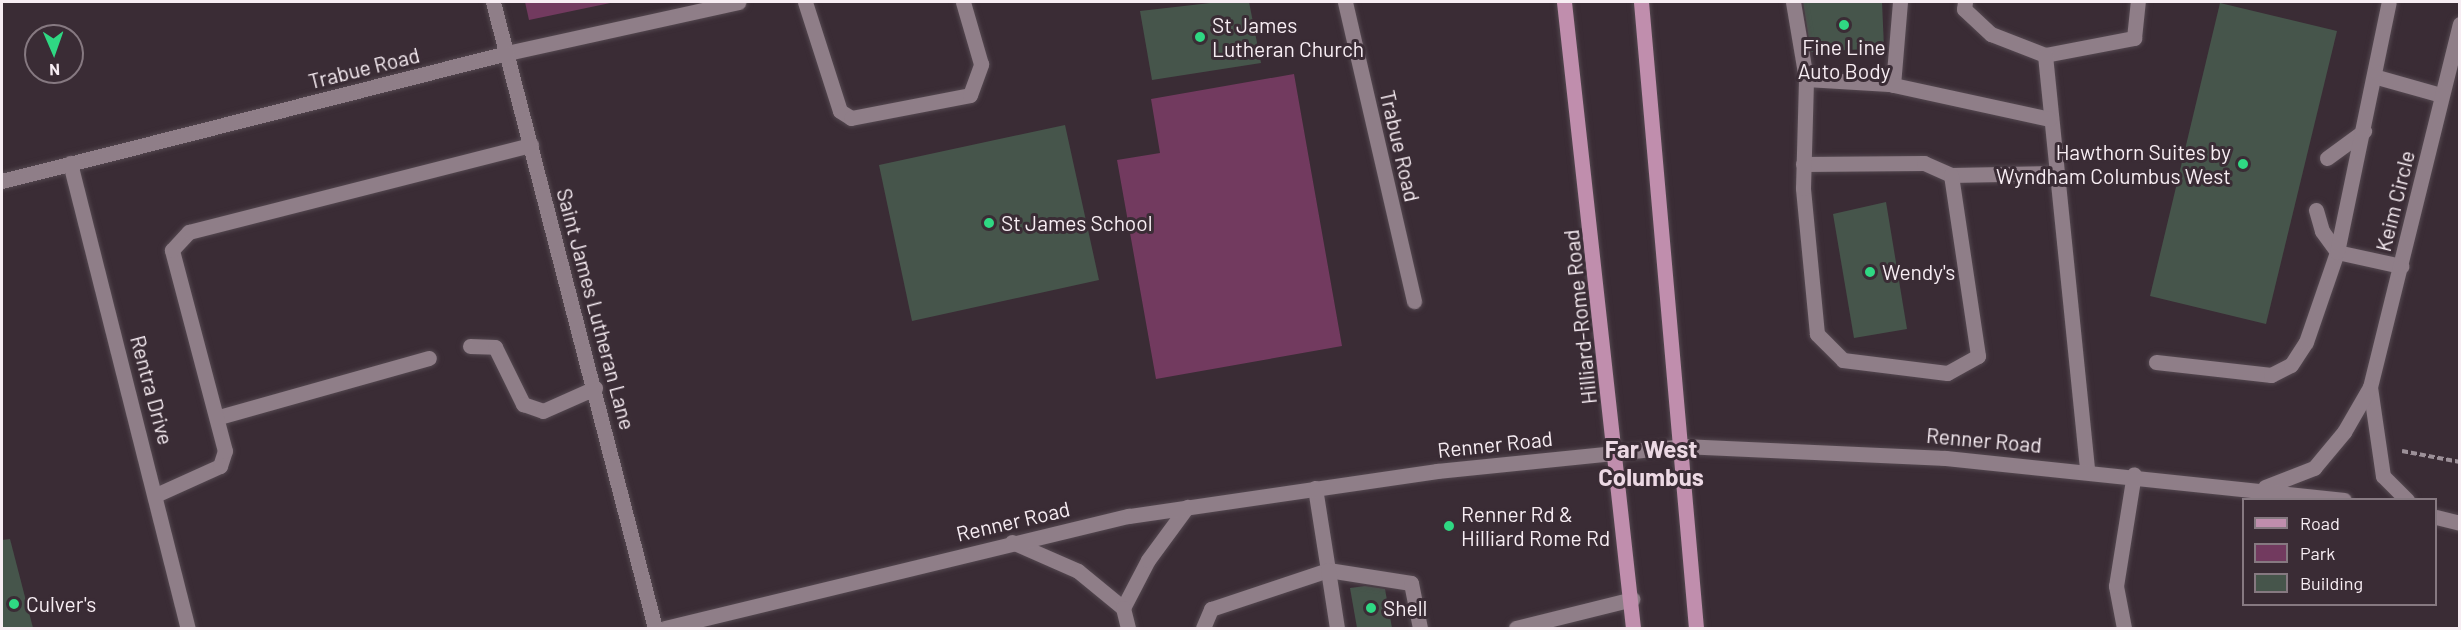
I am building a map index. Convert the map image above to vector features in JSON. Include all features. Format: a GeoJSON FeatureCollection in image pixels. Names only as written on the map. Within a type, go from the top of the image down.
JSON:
{"type":"FeatureCollection","features":[{"type":"Feature","properties":{"kind":"main road","name":"Hilliard-Rome Road"},"geometry":{"type":"LineString","coordinates":[[1564,2],[1634,628]]}},
{"type":"Feature","properties":{"kind":"main road"},"geometry":{"type":"LineString","coordinates":[[1641,2],[1682,446],[1696,628]]}},
{"type":"Feature","properties":{"kind":"street","name":"Saint James Lutheran Lane"},"geometry":{"type":"LineString","coordinates":[[494,2],[656,628]]}},
{"type":"Feature","properties":{"kind":"street","name":"Trabue Road"},"geometry":{"type":"LineString","coordinates":[[2,181],[507,53],[738,2]]}},
{"type":"Feature","properties":{"kind":"street"},"geometry":{"type":"LineString","coordinates":[[806,2],[840,111],[851,118],[970,94],[981,64],[963,2]]}},
{"type":"Feature","properties":{"kind":"street","name":"Trabue Road"},"geometry":{"type":"LineString","coordinates":[[1345,2],[1414,301]]}},
{"type":"Feature","properties":{"kind":"street"},"geometry":{"type":"LineString","coordinates":[[1793,2],[1806,79],[1803,164],[1816,334],[1843,360],[1947,373],[1978,356],[1951,175]]}},
{"type":"Feature","properties":{"kind":"street"},"geometry":{"type":"LineString","coordinates":[[1893,85],[1900,2]]}},
{"type":"Feature","properties":{"kind":"street"},"geometry":{"type":"LineString","coordinates":[[1965,2],[1964,9],[1991,34],[2045,55],[2134,38],[2138,2]]}},
{"type":"Feature","properties":{"kind":"street"},"geometry":{"type":"LineString","coordinates":[[2156,362],[2252,375],[2271,375],[2290,365],[2306,342],[2337,252],[2377,77],[2389,2]]}},
{"type":"Feature","properties":{"kind":"street","name":"Keim Circle"},"geometry":{"type":"LineString","coordinates":[[2370,387],[2460,24]]}},
{"type":"Feature","properties":{"kind":"street"},"geometry":{"type":"LineString","coordinates":[[2045,55],[2054,173],[2087,470]]}},
{"type":"Feature","properties":{"kind":"street"},"geometry":{"type":"LineString","coordinates":[[2377,77],[2441,95]]}},
{"type":"Feature","properties":{"kind":"street"},"geometry":{"type":"LineString","coordinates":[[1806,79],[1893,85],[2049,119]]}},
{"type":"Feature","properties":{"kind":"street"},"geometry":{"type":"LineString","coordinates":[[2327,158],[2364,131]]}},
{"type":"Feature","properties":{"kind":"street"},"geometry":{"type":"LineString","coordinates":[[158,494],[220,466],[225,451],[219,417],[172,250],[189,232],[531,145]]}},
{"type":"Feature","properties":{"kind":"street"},"geometry":{"type":"LineString","coordinates":[[1803,164],[1924,163],[1951,175],[2054,173]]}},
{"type":"Feature","properties":{"kind":"street","name":"Rentra Drive"},"geometry":{"type":"LineString","coordinates":[[70,164],[158,494],[188,628]]}},
{"type":"Feature","properties":{"kind":"street"},"geometry":{"type":"LineString","coordinates":[[2316,210],[2337,252]]}},
{"type":"Feature","properties":{"kind":"street"},"geometry":{"type":"LineString","coordinates":[[2337,252],[2400,266]]}},
{"type":"Feature","properties":{"kind":"street"},"geometry":{"type":"LineString","coordinates":[[470,346],[495,347],[523,404],[543,411],[595,388]]}},
{"type":"Feature","properties":{"kind":"street"},"geometry":{"type":"LineString","coordinates":[[219,417],[429,358]]}},
{"type":"Feature","properties":{"kind":"street"},"geometry":{"type":"LineString","coordinates":[[2262,488],[2314,468],[2344,432],[2370,387]]}},
{"type":"Feature","properties":{"kind":"street"},"geometry":{"type":"LineString","coordinates":[[2370,387],[2383,476],[2405,498]]}},
{"type":"Feature","properties":{"kind":"street","name":"Renner Road"},"geometry":{"type":"LineString","coordinates":[[664,628],[1012,542],[1187,507],[1315,488],[1682,446],[1847,451],[2087,470],[2262,488],[2330,498]]}},
{"type":"Feature","properties":{"kind":"street"},"geometry":{"type":"LineString","coordinates":[[2124,628],[2116,586],[2134,474]]}},
{"type":"Feature","properties":{"kind":"street"},"geometry":{"type":"LineString","coordinates":[[1315,488],[1337,628]]}},
{"type":"Feature","properties":{"kind":"street"},"geometry":{"type":"LineString","coordinates":[[1123,608],[1148,560],[1187,507]]}},
{"type":"Feature","properties":{"kind":"street"},"geometry":{"type":"LineString","coordinates":[[2437,517],[2460,523]]}},
{"type":"Feature","properties":{"kind":"street"},"geometry":{"type":"LineString","coordinates":[[1012,542],[1078,571],[1123,608],[1128,628]]}},
{"type":"Feature","properties":{"kind":"street"},"geometry":{"type":"LineString","coordinates":[[1203,628],[1211,609],[1328,570],[1411,584],[1420,628]]}},
{"type":"Feature","properties":{"kind":"street"},"geometry":{"type":"LineString","coordinates":[[1516,628],[1632,599]]}},
{"type":"Feature","properties":{"kind":"path"},"geometry":{"type":"LineString","coordinates":[[2396,455],[2407,449],[2460,462]]}},
{"type":"Feature","properties":{"kind":"green space"},"geometry":{"type":"Polygon","coordinates":[[[525,2],[615,2],[529,20],[525,2]]]}},
{"type":"Feature","properties":{"kind":"green space"},"geometry":{"type":"Polygon","coordinates":[[[1294,74],[1342,346],[1156,379],[1117,160],[1160,153],[1151,99],[1294,74]]]}},
{"type":"Feature","properties":{"kind":"building","name":"St James Lutheran Church"},"geometry":{"type":"Polygon","coordinates":[[[1219,2],[1249,2],[1261,63],[1152,80],[1140,11],[1219,2]]]}},
{"type":"Feature","properties":{"kind":"building","name":"Fine Line Auto Body"},"geometry":{"type":"Polygon","coordinates":[[[1803,2],[1882,2],[1884,48],[1811,52],[1803,2]]]}},
{"type":"Feature","properties":{"kind":"building","name":"Hawthorn Suites by Wyndham Columbus West"},"geometry":{"type":"Polygon","coordinates":[[[2220,3],[2337,31],[2266,324],[2150,296],[2220,3]]]}},
{"type":"Feature","properties":{"kind":"building","name":"St James School"},"geometry":{"type":"Polygon","coordinates":[[[1065,125],[1099,280],[912,321],[879,165],[1065,125]]]}},
{"type":"Feature","properties":{"kind":"building","name":"Wendy's"},"geometry":{"type":"Polygon","coordinates":[[[1886,202],[1907,329],[1854,338],[1833,214],[1886,202]]]}},
{"type":"Feature","properties":{"kind":"building","name":"Culver's"},"geometry":{"type":"Polygon","coordinates":[[[10,539],[33,628],[2,628],[2,540],[10,539]]]}},
{"type":"Feature","properties":{"kind":"building","name":"Shell"},"geometry":{"type":"Polygon","coordinates":[[[1365,586],[1385,589],[1392,628],[1357,628],[1350,588],[1365,586]]]}},
{"type":"Feature","properties":{"kind":"place","name":"Fine Line Auto Body"},"geometry":{"type":"Point","coordinates":[1844,25]}},
{"type":"Feature","properties":{"kind":"place","name":"St James Lutheran Church"},"geometry":{"type":"Point","coordinates":[1200,37]}},
{"type":"Feature","properties":{"kind":"place","name":"Hawthorn Suites by Wyndham Columbus West"},"geometry":{"type":"Point","coordinates":[2243,164]}},
{"type":"Feature","properties":{"kind":"place","name":"St James School"},"geometry":{"type":"Point","coordinates":[989,223]}},
{"type":"Feature","properties":{"kind":"place","name":"Wendy's"},"geometry":{"type":"Point","coordinates":[1870,272]}},
{"type":"Feature","properties":{"kind":"place","name":"Renner Rd & Hilliard Rome Rd"},"geometry":{"type":"Point","coordinates":[1449,526]}},
{"type":"Feature","properties":{"kind":"place","name":"Culver's"},"geometry":{"type":"Point","coordinates":[14,604]}},
{"type":"Feature","properties":{"kind":"place","name":"Shell"},"geometry":{"type":"Point","coordinates":[1371,608]}},
{"type":"Feature","properties":{"kind":"district","name":"Far West Columbus"},"geometry":{"type":"Point","coordinates":[1651,463]}}]}
